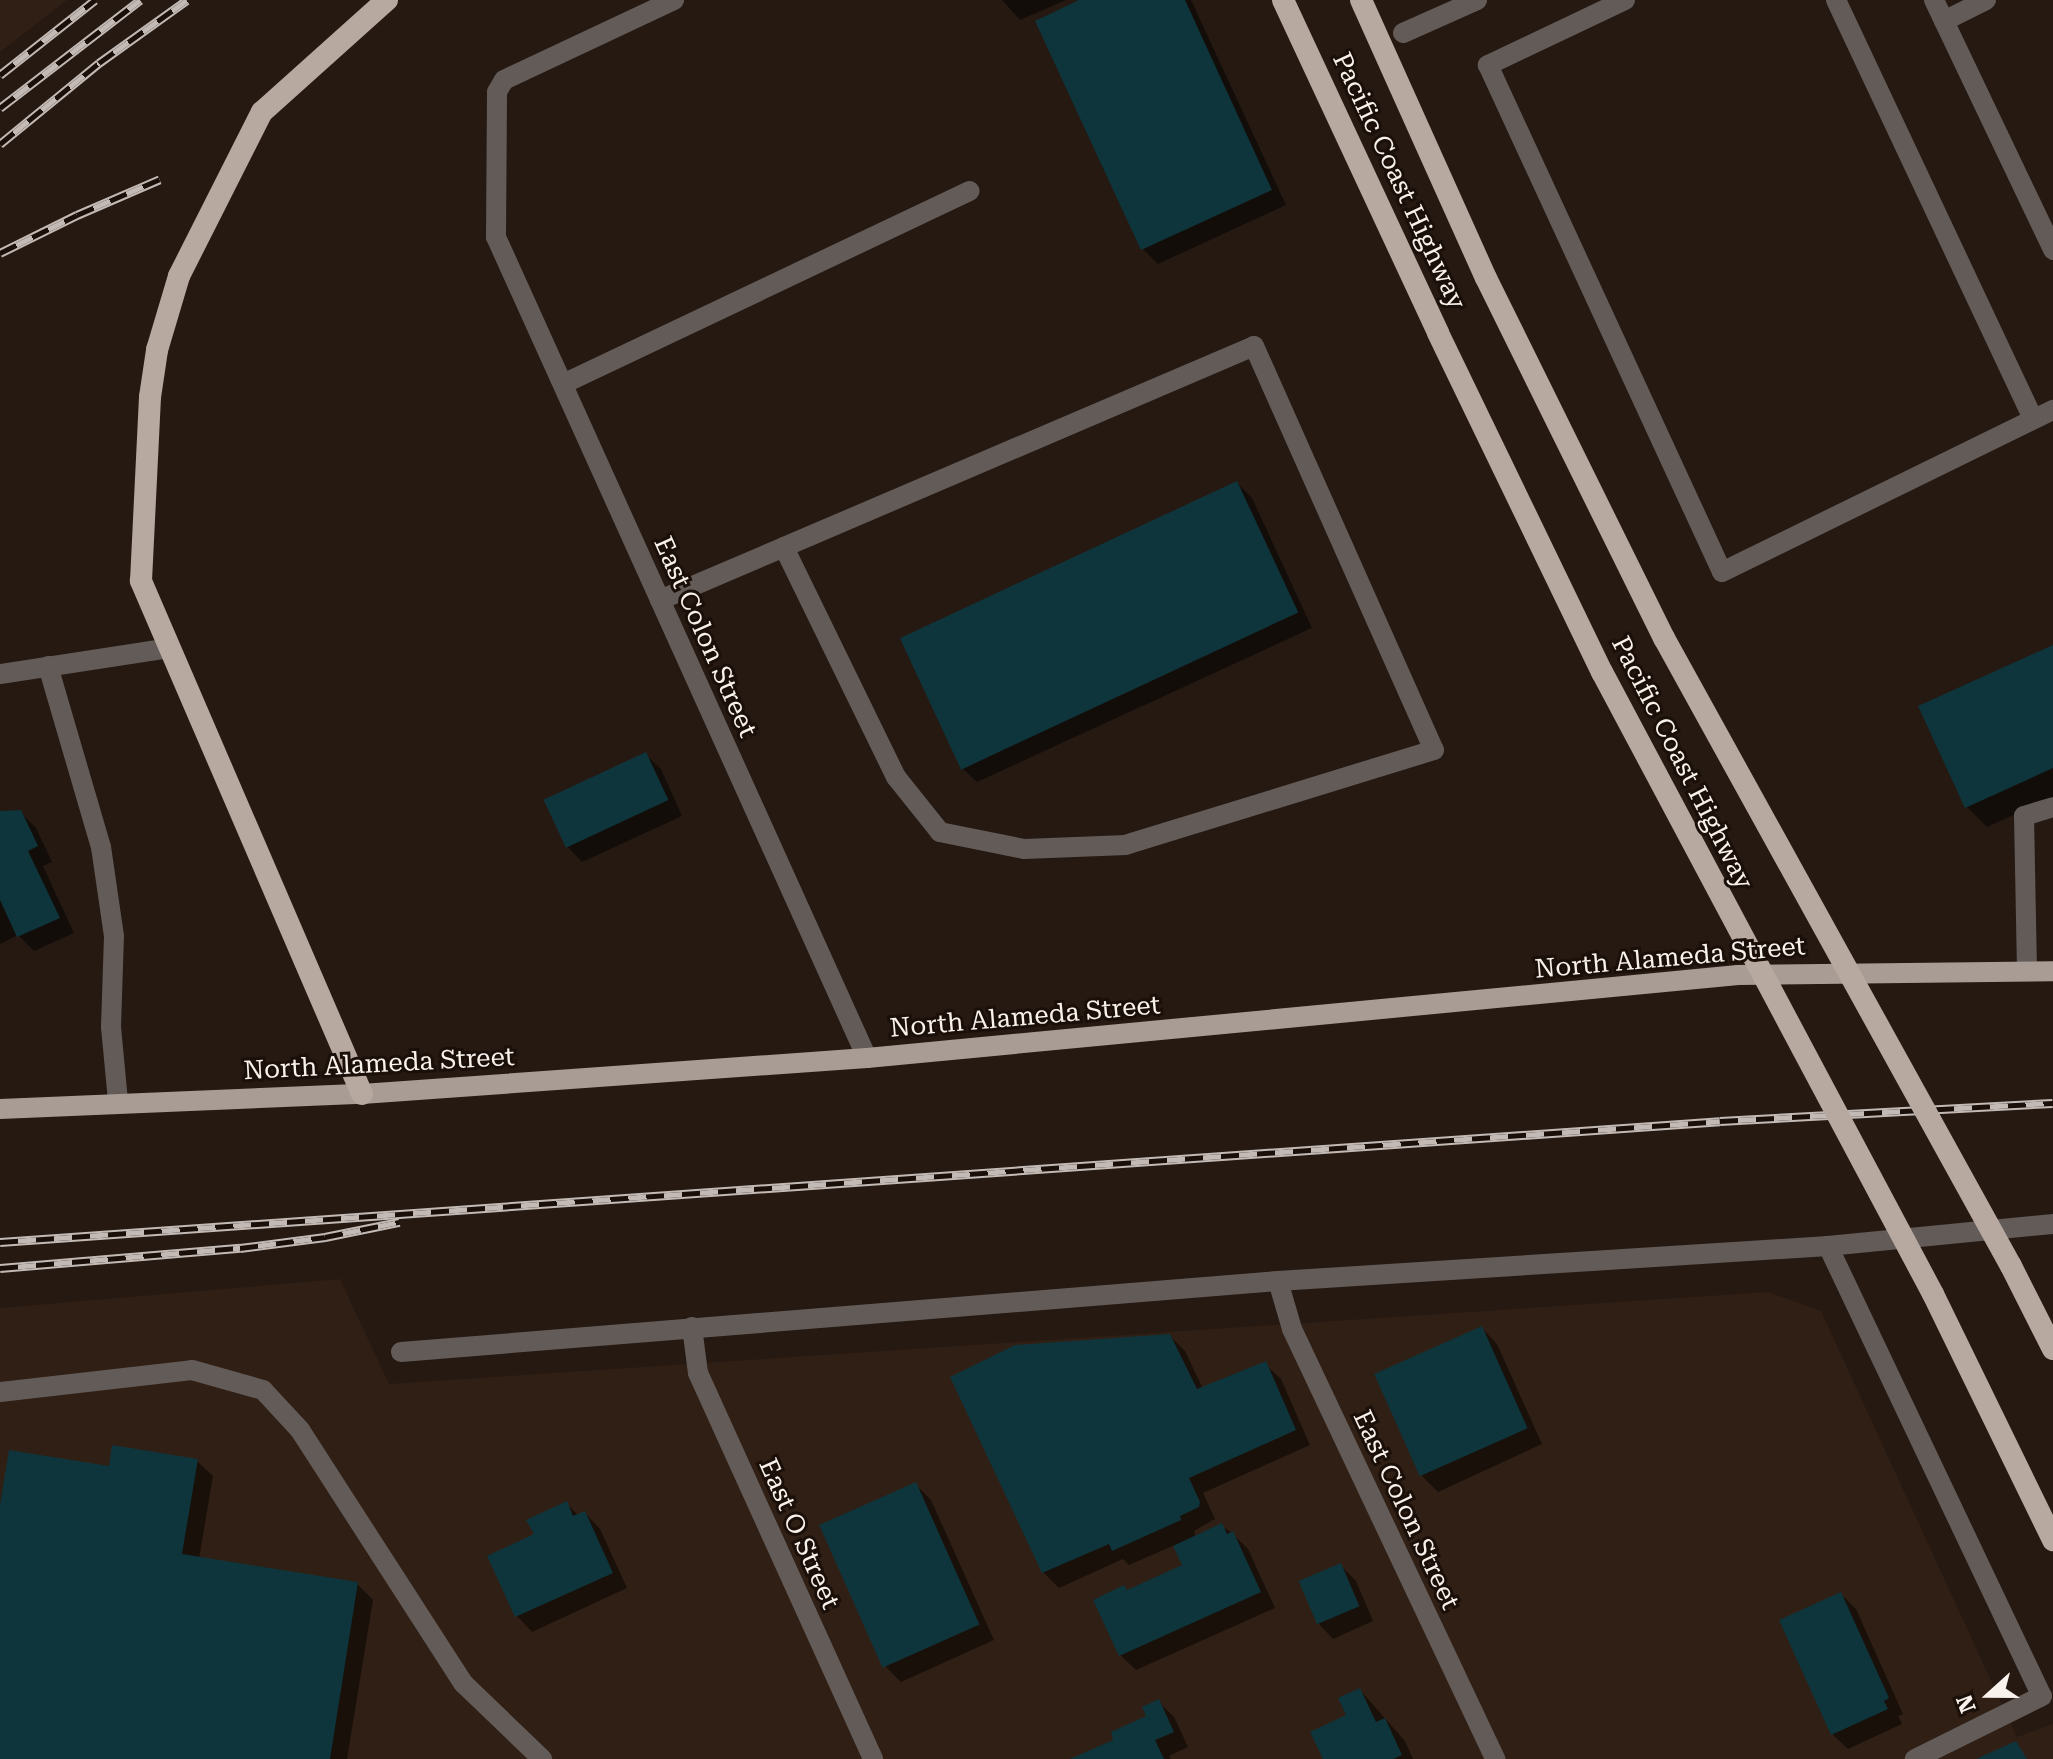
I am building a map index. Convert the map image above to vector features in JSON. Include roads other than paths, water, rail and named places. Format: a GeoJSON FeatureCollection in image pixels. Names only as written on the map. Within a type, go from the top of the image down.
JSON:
{"type":"FeatureCollection","features":[{"type":"Feature","properties":{"kind":"highway"},"geometry":{"type":"LineString","coordinates":[[362,1094],[141,581],[150,397],[157,350],[179,276],[262,112],[387,0]]}},
{"type":"Feature","properties":{"kind":"highway","name":"Pacific Coast Highway"},"geometry":{"type":"LineString","coordinates":[[1283,0],[1438,333],[1602,672],[1933,1294],[2053,1540]]}},
{"type":"Feature","properties":{"kind":"highway","name":"Pacific Coast Highway"},"geometry":{"type":"LineString","coordinates":[[1361,0],[1486,278],[1664,638],[2011,1266],[2053,1349]]}},
{"type":"Feature","properties":{"kind":"main road","name":"North Alameda Street"},"geometry":{"type":"LineString","coordinates":[[1,1106],[362,1094],[867,1058],[1738,975],[2053,971]]}},
{"type":"Feature","properties":{"kind":"street","name":"East Colon Street"},"geometry":{"type":"LineString","coordinates":[[674,0],[504,80],[497,92],[496,237],[867,1058]]}},
{"type":"Feature","properties":{"kind":"street"},"geometry":{"type":"LineString","coordinates":[[1403,33],[1477,0]]}},
{"type":"Feature","properties":{"kind":"street"},"geometry":{"type":"LineString","coordinates":[[1625,0],[1488,65],[1722,572],[2053,410]]}},
{"type":"Feature","properties":{"kind":"street"},"geometry":{"type":"LineString","coordinates":[[1836,0],[2033,418]]}},
{"type":"Feature","properties":{"kind":"street"},"geometry":{"type":"LineString","coordinates":[[1934,0],[2053,250]]}},
{"type":"Feature","properties":{"kind":"street"},"geometry":{"type":"LineString","coordinates":[[1944,21],[1986,0]]}},
{"type":"Feature","properties":{"kind":"street"},"geometry":{"type":"LineString","coordinates":[[563,384],[970,191]]}},
{"type":"Feature","properties":{"kind":"street"},"geometry":{"type":"LineString","coordinates":[[660,600],[1254,346],[1434,750],[1126,845],[1024,849],[940,832],[896,777],[784,547]]}},
{"type":"Feature","properties":{"kind":"street"},"geometry":{"type":"LineString","coordinates":[[0,674],[169,648]]}},
{"type":"Feature","properties":{"kind":"street"},"geometry":{"type":"LineString","coordinates":[[48,666],[101,847],[114,936],[111,1027],[118,1101]]}},
{"type":"Feature","properties":{"kind":"street"},"geometry":{"type":"LineString","coordinates":[[2027,971],[2024,816],[2053,807]]}},
{"type":"Feature","properties":{"kind":"street"},"geometry":{"type":"LineString","coordinates":[[401,1352],[1278,1281],[1828,1246],[2053,1224]]}},
{"type":"Feature","properties":{"kind":"street"},"geometry":{"type":"LineString","coordinates":[[1828,1246],[2042,1696],[1915,1759]]}},
{"type":"Feature","properties":{"kind":"street","name":"East Colon Street"},"geometry":{"type":"LineString","coordinates":[[1278,1281],[1292,1329],[1495,1759]]}},
{"type":"Feature","properties":{"kind":"street","name":"East O Street"},"geometry":{"type":"LineString","coordinates":[[692,1327],[698,1373],[873,1759]]}},
{"type":"Feature","properties":{"kind":"street"},"geometry":{"type":"LineString","coordinates":[[0,1392],[192,1370],[263,1390],[300,1430],[463,1683],[542,1759]]}},
{"type":"Feature","properties":{"kind":"railway"},"geometry":{"type":"LineString","coordinates":[[0,75],[95,0]]}},
{"type":"Feature","properties":{"kind":"railway"},"geometry":{"type":"LineString","coordinates":[[0,108],[140,0]]}},
{"type":"Feature","properties":{"kind":"railway"},"geometry":{"type":"LineString","coordinates":[[0,144],[99,63],[187,0]]}},
{"type":"Feature","properties":{"kind":"railway"},"geometry":{"type":"LineString","coordinates":[[0,253],[160,179]]}},
{"type":"Feature","properties":{"kind":"railway"},"geometry":{"type":"LineString","coordinates":[[0,1242],[1720,1121],[2053,1103]]}},
{"type":"Feature","properties":{"kind":"railway"},"geometry":{"type":"LineString","coordinates":[[0,1268],[240,1248],[325,1237],[399,1222]]}}]}
